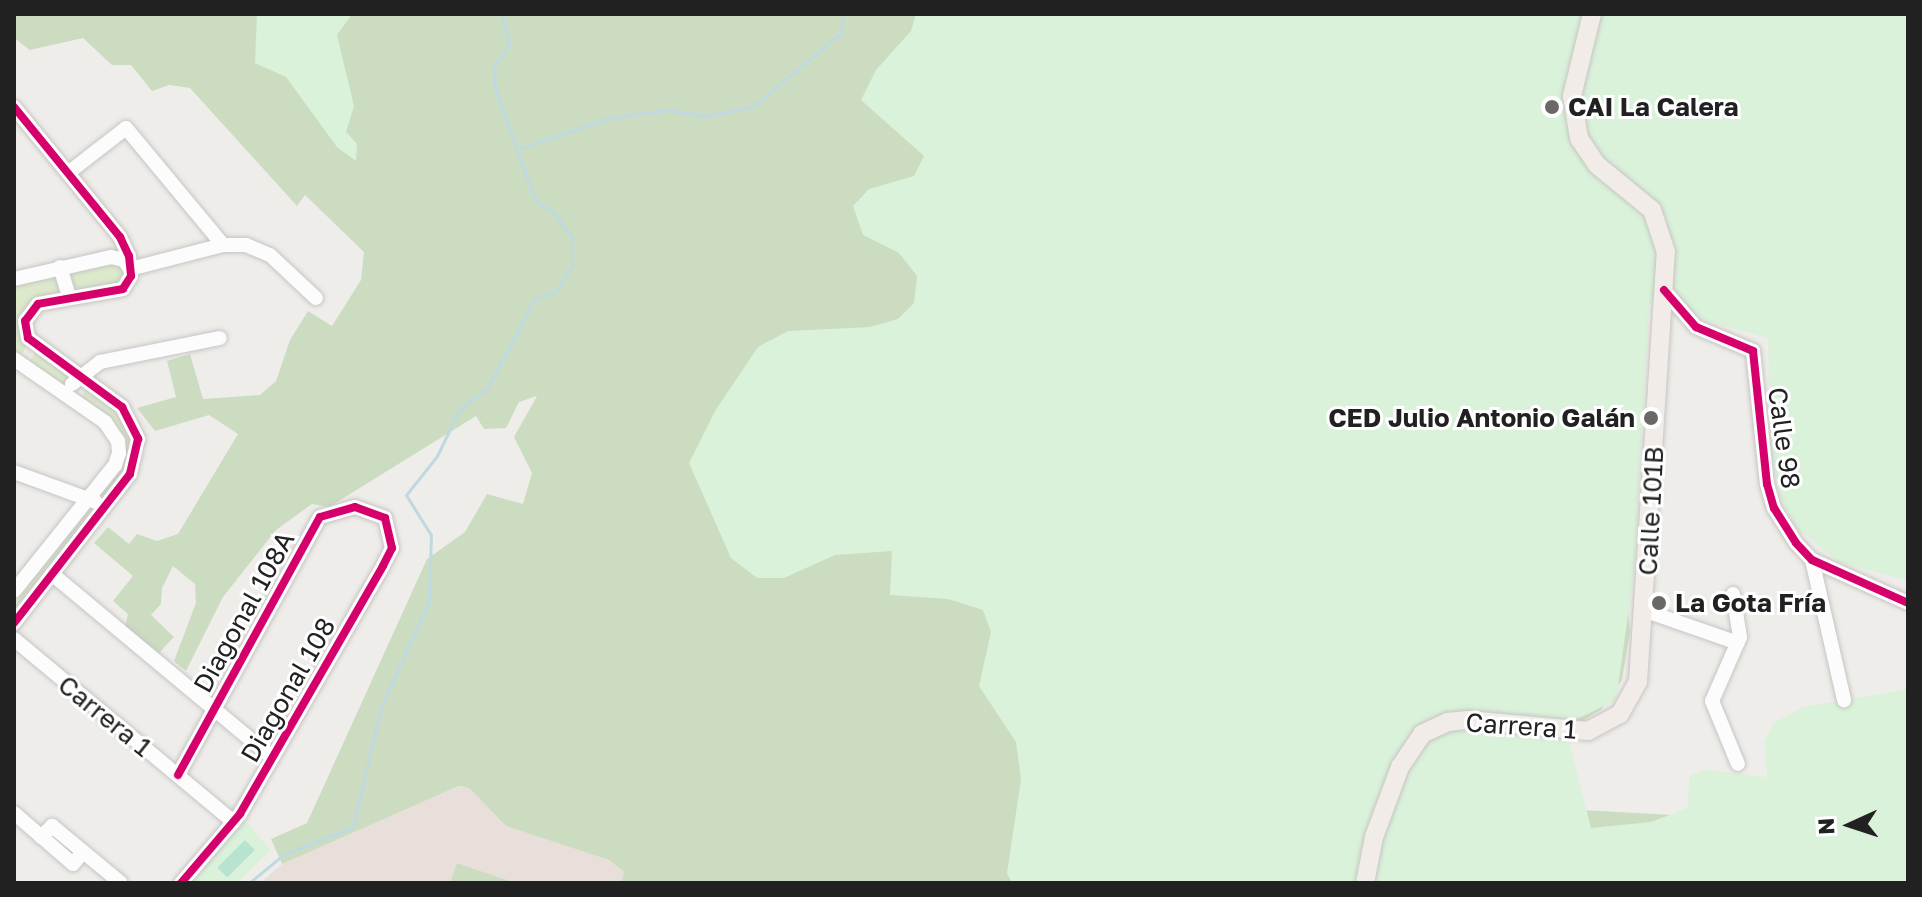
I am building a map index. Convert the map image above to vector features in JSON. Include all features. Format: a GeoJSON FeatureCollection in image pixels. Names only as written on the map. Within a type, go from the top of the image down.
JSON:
{"type":"FeatureCollection","features":[{"type":"Feature","properties":{"kind":"main road","name":"Calle 101B"},"geometry":{"type":"LineString","coordinates":[[1592,14],[1573,81],[1574,123],[1589,157],[1644,201],[1659,221],[1666,252],[1646,611],[1638,682],[1627,704],[1609,722]]}},
{"type":"Feature","properties":{"kind":"main road","name":"Carrera 1"},"geometry":{"type":"LineString","coordinates":[[1365,883],[1374,837],[1400,767],[1414,742],[1431,727],[1468,720],[1576,732],[1609,722]]}},
{"type":"Feature","properties":{"kind":"street"},"geometry":{"type":"LineString","coordinates":[[14,107],[120,237],[130,269],[123,289],[38,304],[28,314],[25,330],[33,345],[122,407],[138,439],[130,474],[14,623]]}},
{"type":"Feature","properties":{"kind":"street"},"geometry":{"type":"LineString","coordinates":[[68,173],[122,128],[223,245]]}},
{"type":"Feature","properties":{"kind":"street"},"geometry":{"type":"LineString","coordinates":[[130,269],[223,245],[246,245],[270,255],[316,298]]}},
{"type":"Feature","properties":{"kind":"street"},"geometry":{"type":"LineString","coordinates":[[14,279],[117,257],[130,269]]}},
{"type":"Feature","properties":{"kind":"street"},"geometry":{"type":"LineString","coordinates":[[60,267],[69,297]]}},
{"type":"Feature","properties":{"kind":"street","name":"Calle 98"},"geometry":{"type":"LineString","coordinates":[[1664,290],[1696,327],[1750,347],[1774,508],[1812,560]]}},
{"type":"Feature","properties":{"kind":"street"},"geometry":{"type":"LineString","coordinates":[[66,395],[76,377],[100,362],[220,338]]}},
{"type":"Feature","properties":{"kind":"street"},"geometry":{"type":"LineString","coordinates":[[14,591],[115,465],[118,441],[105,422],[17,362],[33,345]]}},
{"type":"Feature","properties":{"kind":"street"},"geometry":{"type":"LineString","coordinates":[[14,472],[90,497],[103,509]]}},
{"type":"Feature","properties":{"kind":"street","name":"Diagonal 108A"},"geometry":{"type":"LineString","coordinates":[[178,775],[320,517],[338,509],[372,509]]}},
{"type":"Feature","properties":{"kind":"street","name":"Diagonal 108"},"geometry":{"type":"LineString","coordinates":[[181,883],[234,822],[392,548],[385,518],[372,509]]}},
{"type":"Feature","properties":{"kind":"street"},"geometry":{"type":"LineString","coordinates":[[1812,560],[1908,602]]}},
{"type":"Feature","properties":{"kind":"street"},"geometry":{"type":"LineString","coordinates":[[1812,560],[1844,700]]}},
{"type":"Feature","properties":{"kind":"street"},"geometry":{"type":"LineString","coordinates":[[52,574],[272,757]]}},
{"type":"Feature","properties":{"kind":"street"},"geometry":{"type":"LineString","coordinates":[[1733,594],[1738,643],[1712,701],[1738,764]]}},
{"type":"Feature","properties":{"kind":"street"},"geometry":{"type":"LineString","coordinates":[[1646,611],[1738,643]]}},
{"type":"Feature","properties":{"kind":"street","name":"Carrera 1"},"geometry":{"type":"LineString","coordinates":[[14,639],[234,822]]}},
{"type":"Feature","properties":{"kind":"street"},"geometry":{"type":"LineString","coordinates":[[14,813],[73,864],[83,852],[121,883]]}},
{"type":"Feature","properties":{"kind":"shaded area"},"geometry":{"type":"Polygon","coordinates":[[[450,786],[469,788],[506,826],[609,860],[624,872],[621,883],[516,883],[457,863],[450,883],[260,883],[282,864],[450,786]]]}},
{"type":"Feature","properties":{"kind":"green space"},"geometry":{"type":"Polygon","coordinates":[[[14,14],[1572,14],[1630,631],[1622,680],[1601,710],[1559,734],[1562,809],[1767,820],[1908,883],[621,883],[624,872],[609,860],[506,826],[469,788],[458,786],[282,864],[271,839],[307,823],[427,559],[465,532],[487,494],[523,504],[532,473],[514,437],[537,396],[519,402],[506,428],[484,429],[476,416],[329,507],[312,504],[276,530],[223,597],[186,671],[174,661],[196,603],[195,584],[173,566],[162,588],[161,604],[151,615],[174,637],[154,658],[124,630],[128,614],[113,601],[133,576],[94,543],[108,527],[129,544],[137,534],[157,541],[178,534],[238,434],[209,415],[155,431],[137,408],[176,397],[167,361],[190,354],[203,399],[260,395],[276,381],[290,340],[308,311],[332,326],[361,280],[364,252],[305,195],[297,206],[190,88],[169,85],[152,91],[131,65],[112,65],[83,38],[30,50],[14,38],[14,14]]]}},
{"type":"Feature","properties":{"kind":"green space"},"geometry":{"type":"Polygon","coordinates":[[[257,14],[352,14],[337,35],[354,106],[346,132],[357,144],[356,161],[337,147],[286,77],[255,63],[257,14]]]}},
{"type":"Feature","properties":{"kind":"green space"},"geometry":{"type":"Polygon","coordinates":[[[916,14],[1908,14],[1908,581],[1839,562],[1797,529],[1780,497],[1770,444],[1768,338],[1649,305],[1634,573],[1616,700],[1565,725],[1591,828],[1651,822],[1688,808],[1689,776],[1707,770],[1767,777],[1764,742],[1773,723],[1803,707],[1908,689],[1908,883],[1012,883],[1007,873],[1021,779],[1016,742],[979,686],[991,632],[983,610],[948,599],[890,595],[892,551],[835,555],[784,578],[757,578],[731,558],[689,463],[715,411],[758,347],[788,331],[870,327],[898,319],[914,303],[917,276],[899,253],[863,235],[853,206],[869,189],[914,176],[924,156],[861,100],[876,70],[911,31],[916,14]]]}},
{"type":"Feature","properties":{"kind":"green space"},"geometry":{"type":"Polygon","coordinates":[[[115,264],[125,272],[118,283],[74,291],[71,272],[115,264]]]}},
{"type":"Feature","properties":{"kind":"green space"},"geometry":{"type":"Polygon","coordinates":[[[57,275],[61,295],[34,301],[27,345],[20,358],[14,354],[14,284],[57,275]]]}},
{"type":"Feature","properties":{"kind":"green space"},"geometry":{"type":"Polygon","coordinates":[[[35,353],[71,378],[64,389],[28,364],[35,353]]]}},
{"type":"Feature","properties":{"kind":"green space"},"geometry":{"type":"Polygon","coordinates":[[[87,388],[120,411],[133,443],[132,460],[105,499],[100,494],[124,444],[112,418],[81,398],[87,388]]]}},
{"type":"Feature","properties":{"kind":"green space"},"geometry":{"type":"Polygon","coordinates":[[[94,512],[14,616],[14,603],[84,514],[94,512]]]}},
{"type":"Feature","properties":{"kind":"green space"},"geometry":{"type":"Polygon","coordinates":[[[245,820],[270,850],[238,883],[188,883],[245,820]]]}},
{"type":"Feature","properties":{"kind":"green space"},"geometry":{"type":"Polygon","coordinates":[[[245,840],[255,850],[227,877],[217,868],[245,840]]]}},
{"type":"Feature","properties":{"kind":"green space"},"geometry":{"type":"Polygon","coordinates":[[[457,863],[516,883],[450,883],[457,863]]]}},
{"type":"Feature","properties":{"kind":"waterway"},"geometry":{"type":"LineString","coordinates":[[249,883],[284,854],[353,827],[381,707],[429,601],[431,535],[406,495],[437,456],[459,410],[488,387],[534,300],[556,291],[572,265],[572,237],[553,212],[535,200],[495,88],[494,66],[509,45],[502,14]]}},
{"type":"Feature","properties":{"kind":"waterway"},"geometry":{"type":"LineString","coordinates":[[520,148],[609,118],[667,110],[704,116],[752,107],[841,33],[843,14]]}},
{"type":"Feature","properties":{"kind":"cycle path"},"geometry":{"type":"LineString","coordinates":[[14,107],[120,237],[129,256],[131,276],[123,289],[38,304],[25,321],[28,338],[122,407],[138,439],[130,474],[14,623]]}},
{"type":"Feature","properties":{"kind":"cycle path"},"geometry":{"type":"LineString","coordinates":[[1664,290],[1696,327],[1753,351],[1767,484],[1774,508],[1796,543],[1812,560],[1908,603]]}},
{"type":"Feature","properties":{"kind":"cycle path"},"geometry":{"type":"LineString","coordinates":[[178,775],[320,517],[355,507],[385,518],[392,548],[383,566],[240,814],[181,883]]}},
{"type":"Feature","properties":{"kind":"place","name":"CAI La Calera"},"geometry":{"type":"Point","coordinates":[1552,107]}},
{"type":"Feature","properties":{"kind":"place","name":"CED Julio Antonio Galán"},"geometry":{"type":"Point","coordinates":[1651,418]}},
{"type":"Feature","properties":{"kind":"place","name":"La Gota Fría"},"geometry":{"type":"Point","coordinates":[1659,603]}}]}
